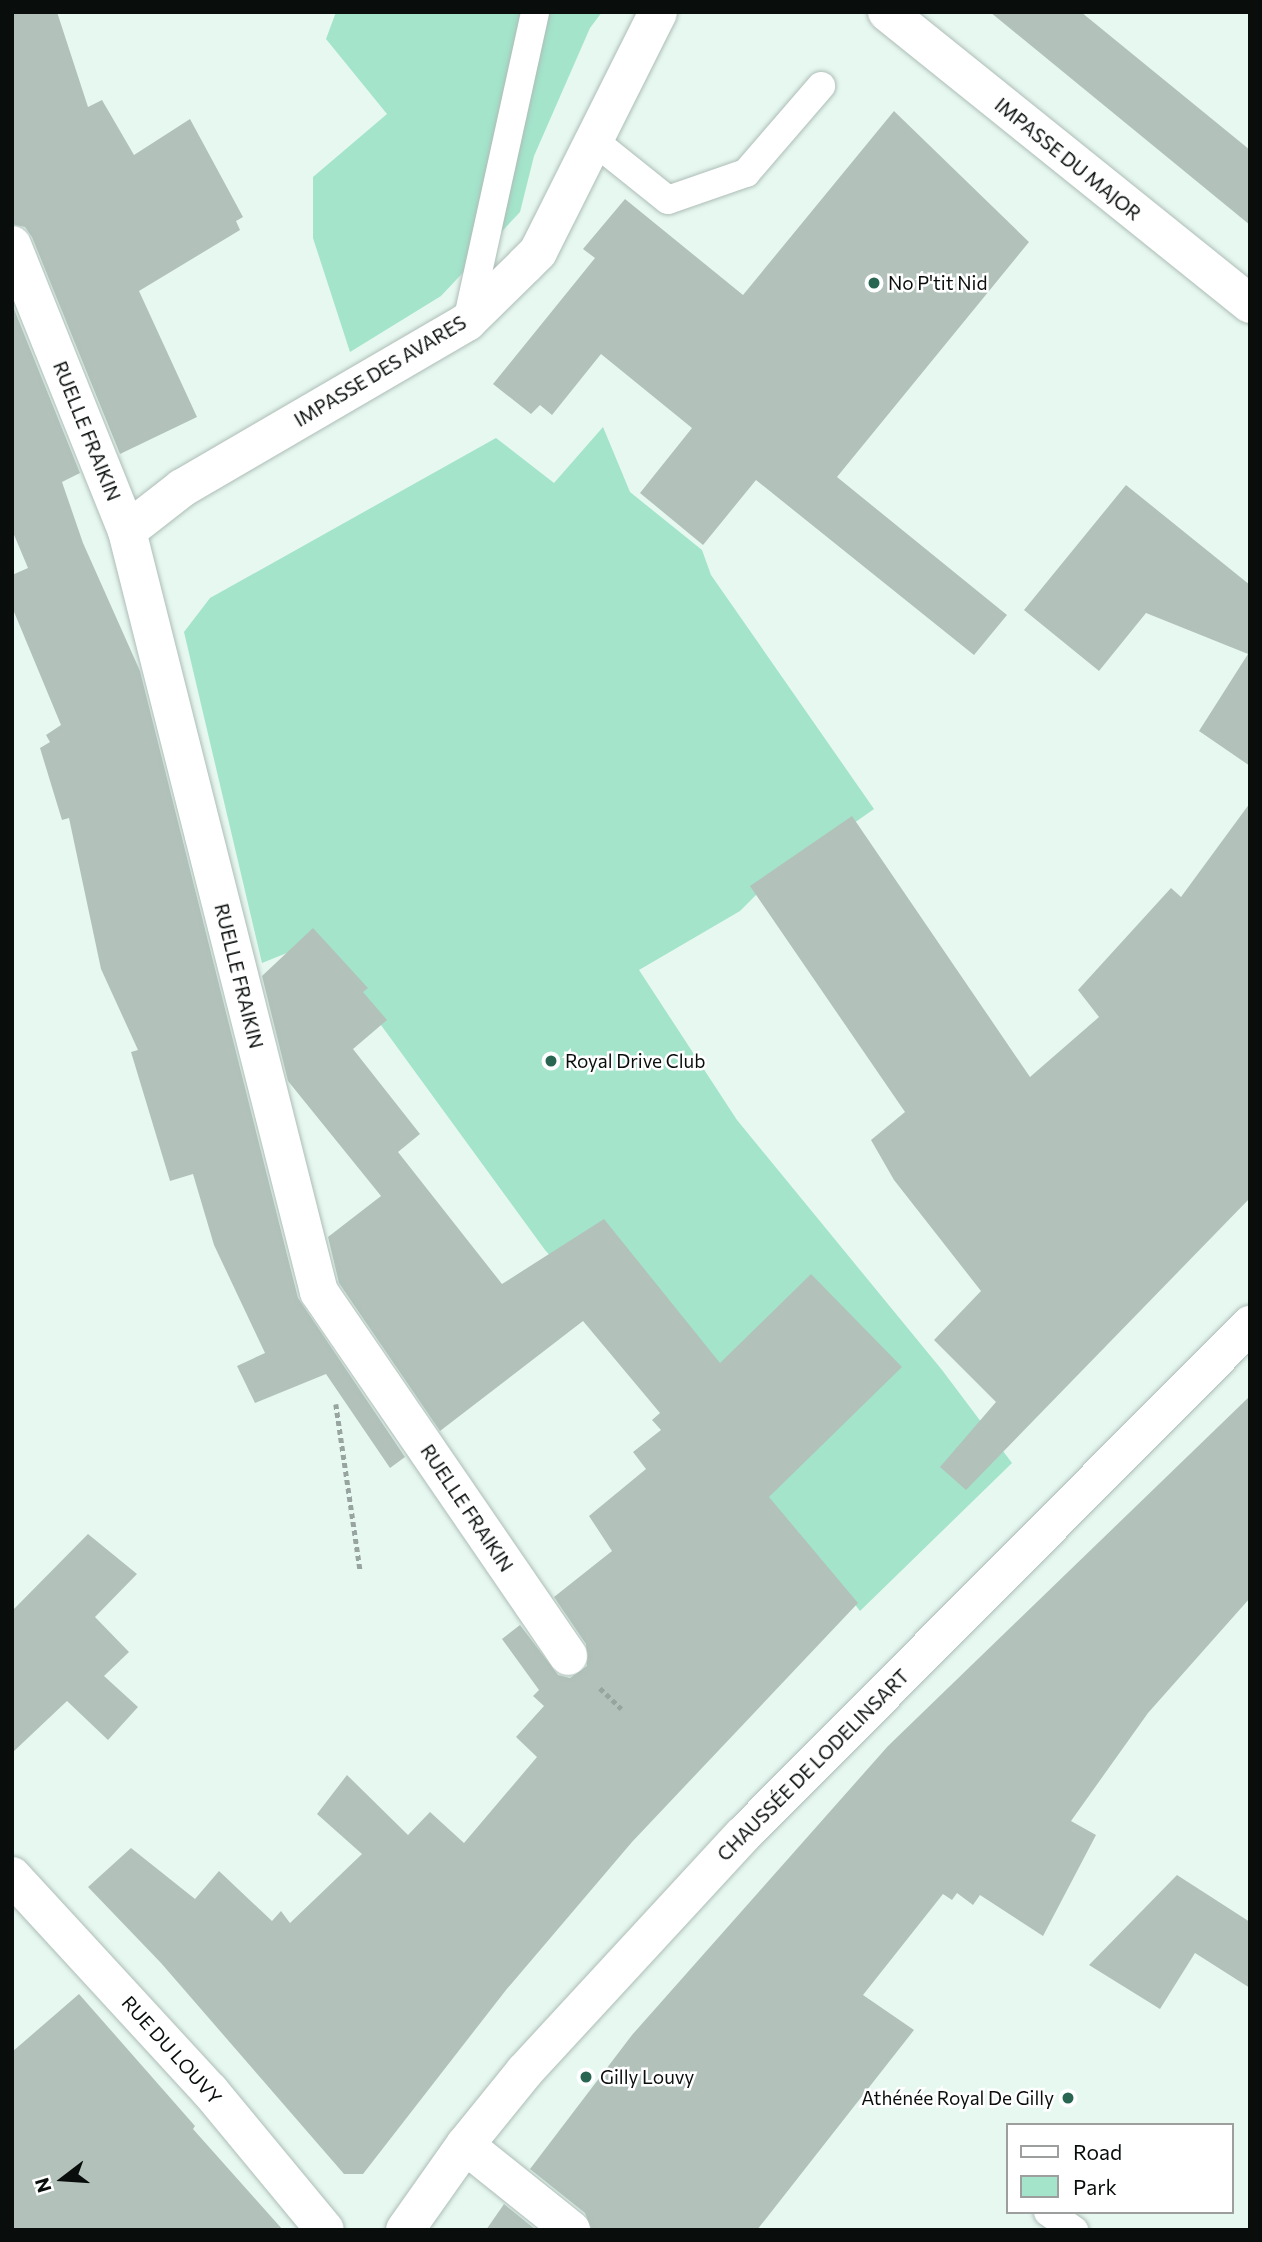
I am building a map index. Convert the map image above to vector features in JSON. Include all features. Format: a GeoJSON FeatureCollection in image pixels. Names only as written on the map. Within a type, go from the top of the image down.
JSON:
{"type":"FeatureCollection","features":[{"type":"Feature","properties":{"kind":"street","name":"IMPASSE DES AVARES"},"geometry":{"type":"LineString","coordinates":[[127,531],[182,488],[467,322],[538,252],[658,12]]}},
{"type":"Feature","properties":{"kind":"street","name":"IMPASSE DU MAJOR"},"geometry":{"type":"LineString","coordinates":[[887,12],[1250,304]]}},
{"type":"Feature","properties":{"kind":"street","name":"RUELLE FRAIKIN"},"geometry":{"type":"LineString","coordinates":[[12,245],[127,531],[319,1292],[568,1656]]}},
{"type":"Feature","properties":{"kind":"street","name":"CHAUSSÉE DE LODELINSART"},"geometry":{"type":"LineString","coordinates":[[405,2230],[465,2145],[525,2071],[742,1836],[1250,1325]]}},
{"type":"Feature","properties":{"kind":"street","name":"RUE DU LOUVY"},"geometry":{"type":"LineString","coordinates":[[12,1876],[210,2091],[326,2230]]}},
{"type":"Feature","properties":{"kind":"street"},"geometry":{"type":"LineString","coordinates":[[465,2145],[571,2230]]}},
{"type":"Feature","properties":{"kind":"lane"},"geometry":{"type":"LineString","coordinates":[[467,322],[536,12]]}},
{"type":"Feature","properties":{"kind":"lane"},"geometry":{"type":"LineString","coordinates":[[593,140],[668,200],[746,173],[821,86]]}},
{"type":"Feature","properties":{"kind":"lane"},"geometry":{"type":"LineString","coordinates":[[1051,2214],[1074,2230]]}},
{"type":"Feature","properties":{"kind":"path"},"geometry":{"type":"LineString","coordinates":[[335,1398],[360,1569]]}},
{"type":"Feature","properties":{"kind":"green space"},"geometry":{"type":"Polygon","coordinates":[[[336,12],[602,12],[590,28],[534,156],[520,212],[441,296],[350,352],[313,238],[313,177],[387,114],[326,39],[336,12]]]}},
{"type":"Feature","properties":{"kind":"green space","name":"Royal Drive Club"},"geometry":{"type":"Polygon","coordinates":[[[603,427],[630,492],[702,550],[711,575],[874,809],[767,884],[740,911],[639,970],[737,1120],[942,1370],[1012,1463],[860,1611],[798,1532],[545,1250],[319,940],[262,963],[184,632],[210,598],[496,438],[554,483],[603,427]]]}},
{"type":"Feature","properties":{"kind":"building"},"geometry":{"type":"Polygon","coordinates":[[[12,12],[57,12],[88,107],[102,100],[134,155],[190,119],[243,217],[236,221],[240,230],[139,291],[197,417],[120,454],[32,237],[25,227],[12,224],[12,12]]]}},
{"type":"Feature","properties":{"kind":"building"},"geometry":{"type":"Polygon","coordinates":[[[990,12],[1081,12],[1250,150],[1250,225],[990,12]]]}},
{"type":"Feature","properties":{"kind":"building"},"geometry":{"type":"Polygon","coordinates":[[[894,111],[1029,242],[837,477],[1007,615],[974,655],[756,480],[703,545],[640,493],[692,428],[601,354],[552,415],[540,405],[531,414],[493,384],[595,258],[583,249],[625,199],[743,295],[894,111]]]}},
{"type":"Feature","properties":{"kind":"building"},"geometry":{"type":"Polygon","coordinates":[[[12,304],[80,473],[62,482],[83,543],[140,671],[298,1298],[405,1457],[390,1468],[326,1374],[255,1403],[237,1366],[265,1353],[214,1245],[193,1174],[170,1181],[131,1052],[138,1050],[101,969],[69,818],[62,820],[40,748],[50,742],[46,735],[61,725],[12,607],[12,575],[28,568],[12,530],[12,304]]]}},
{"type":"Feature","properties":{"kind":"building"},"geometry":{"type":"Polygon","coordinates":[[[1126,485],[1250,585],[1250,766],[1199,731],[1248,654],[1146,613],[1099,671],[1024,610],[1126,485]]]}},
{"type":"Feature","properties":{"kind":"building"},"geometry":{"type":"Polygon","coordinates":[[[1250,803],[1250,1198],[966,1490],[940,1467],[996,1402],[934,1340],[981,1291],[894,1180],[871,1140],[905,1112],[750,886],[852,816],[1030,1077],[1099,1017],[1078,990],[1171,888],[1181,897],[1250,803]]]}},
{"type":"Feature","properties":{"kind":"building"},"geometry":{"type":"Polygon","coordinates":[[[313,928],[368,988],[363,992],[387,1020],[353,1049],[420,1134],[398,1152],[502,1284],[604,1219],[720,1363],[811,1274],[902,1367],[769,1497],[858,1603],[632,1842],[506,1990],[363,2174],[344,2174],[161,1963],[88,1887],[131,1848],[195,1899],[219,1871],[272,1921],[281,1911],[290,1923],[362,1854],[317,1814],[347,1775],[408,1835],[430,1812],[464,1843],[537,1757],[516,1737],[544,1706],[533,1696],[539,1690],[502,1639],[520,1625],[558,1675],[570,1678],[587,1666],[586,1644],[554,1597],[612,1551],[589,1516],[646,1469],[633,1452],[661,1430],[652,1420],[660,1413],[583,1321],[440,1431],[339,1283],[328,1237],[381,1196],[288,1081],[262,976],[313,928]]]}},
{"type":"Feature","properties":{"kind":"building"},"geometry":{"type":"Polygon","coordinates":[[[1250,1396],[1250,1598],[1148,1713],[1071,1821],[1096,1835],[1043,1936],[980,1895],[973,1905],[957,1893],[952,1900],[943,1894],[863,1995],[914,2030],[757,2230],[592,2230],[585,2213],[530,2169],[632,2035],[888,1746],[1250,1396]]]}},
{"type":"Feature","properties":{"kind":"building"},"geometry":{"type":"Polygon","coordinates":[[[88,1534],[137,1574],[95,1617],[129,1652],[104,1676],[138,1707],[108,1740],[67,1701],[12,1753],[12,1611],[88,1534]]]}},
{"type":"Feature","properties":{"kind":"building"},"geometry":{"type":"Polygon","coordinates":[[[1177,1875],[1250,1922],[1250,1988],[1195,1953],[1160,2009],[1089,1965],[1177,1875]]]}},
{"type":"Feature","properties":{"kind":"building"},"geometry":{"type":"Polygon","coordinates":[[[79,1994],[283,2230],[12,2230],[12,2052],[79,1994]]]}},
{"type":"Feature","properties":{"kind":"building"},"geometry":{"type":"Polygon","coordinates":[[[504,2204],[536,2230],[486,2230],[504,2204]]]}},
{"type":"Feature","properties":{"kind":"place","name":"No P'tit Nid"},"geometry":{"type":"Point","coordinates":[874,283]}},
{"type":"Feature","properties":{"kind":"place","name":"Royal Drive Club"},"geometry":{"type":"Point","coordinates":[551,1061]}},
{"type":"Feature","properties":{"kind":"place","name":"Gilly Louvy"},"geometry":{"type":"Point","coordinates":[586,2077]}},
{"type":"Feature","properties":{"kind":"place","name":"Athénée Royal De Gilly"},"geometry":{"type":"Point","coordinates":[1068,2098]}}]}
